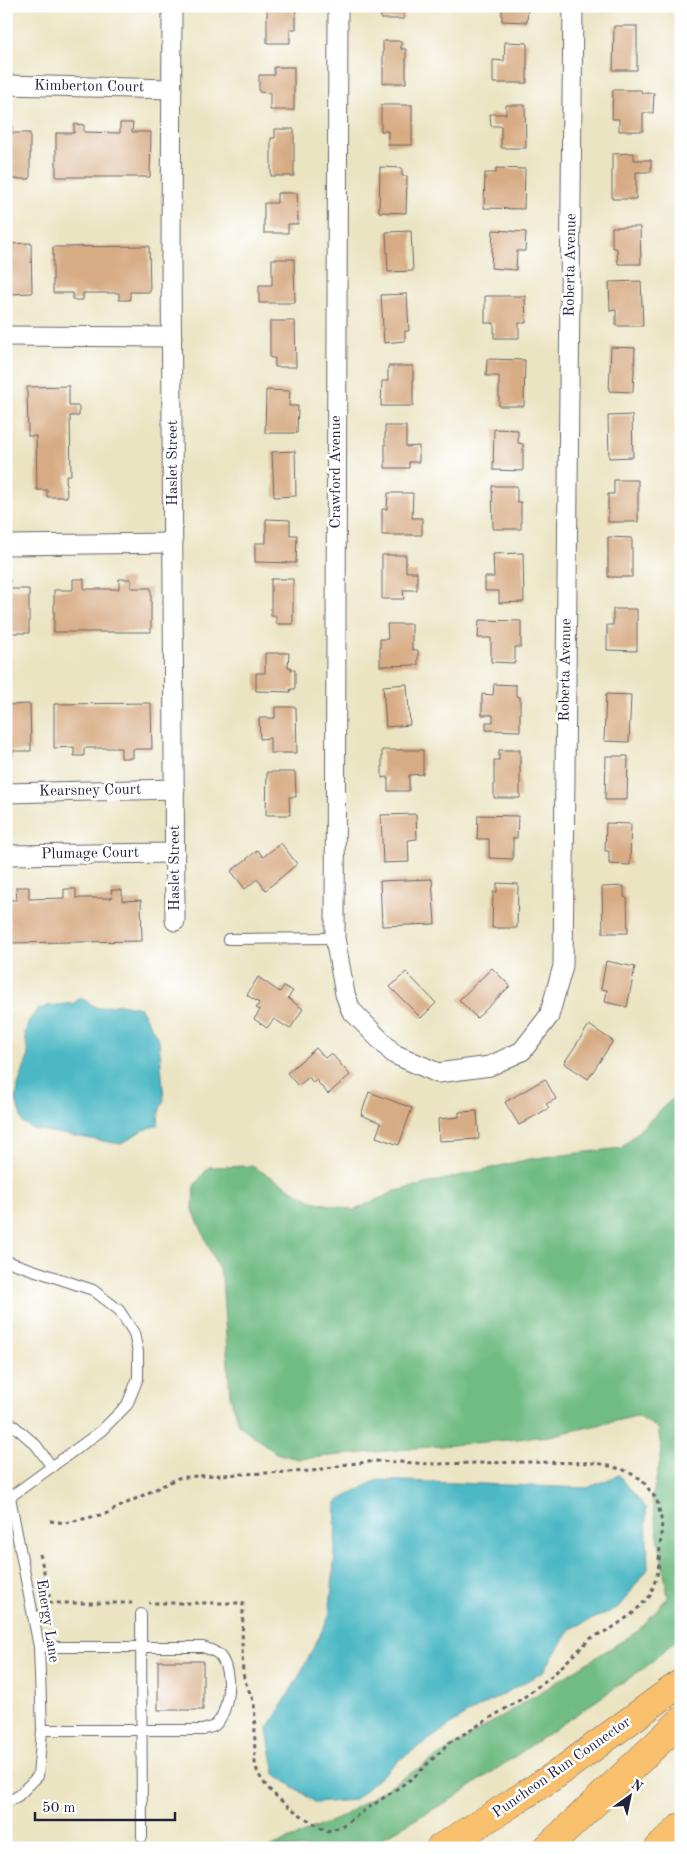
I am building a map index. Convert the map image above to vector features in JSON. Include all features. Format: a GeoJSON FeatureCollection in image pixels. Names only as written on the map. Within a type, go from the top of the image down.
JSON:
{"type":"FeatureCollection","features":[{"type":"Feature","properties":{"kind":"highway","name":"Puncheon Run Connector"},"geometry":{"type":"LineString","coordinates":[[440,1848],[557,1774],[681,1683]]}},
{"type":"Feature","properties":{"kind":"highway"},"geometry":{"type":"LineString","coordinates":[[547,1848],[681,1721]]}},
{"type":"Feature","properties":{"kind":"highway"},"geometry":{"type":"LineString","coordinates":[[659,1848],[681,1827]]}},
{"type":"Feature","properties":{"kind":"street","name":"Haslet Street"},"geometry":{"type":"LineString","coordinates":[[172,6],[175,921]]}},
{"type":"Feature","properties":{"kind":"street","name":"Crawford Avenue"},"geometry":{"type":"LineString","coordinates":[[335,938],[338,6]]}},
{"type":"Feature","properties":{"kind":"street","name":"Roberta Avenue"},"geometry":{"type":"LineString","coordinates":[[335,938],[345,994],[351,1010],[394,1054],[438,1073],[490,1066],[522,1052],[549,1016],[563,966],[573,6]]}},
{"type":"Feature","properties":{"kind":"street","name":"Kimberton Court"},"geometry":{"type":"LineString","coordinates":[[6,85],[172,89]]}},
{"type":"Feature","properties":{"kind":"street"},"geometry":{"type":"LineString","coordinates":[[6,336],[172,337]]}},
{"type":"Feature","properties":{"kind":"street"},"geometry":{"type":"LineString","coordinates":[[6,545],[173,544]]}},
{"type":"Feature","properties":{"kind":"street","name":"Kearsney Court"},"geometry":{"type":"LineString","coordinates":[[6,794],[174,789]]}},
{"type":"Feature","properties":{"kind":"street","name":"Plumage Court"},"geometry":{"type":"LineString","coordinates":[[6,855],[175,853]]}},
{"type":"Feature","properties":{"kind":"lane"},"geometry":{"type":"LineString","coordinates":[[228,939],[335,938]]}},
{"type":"Feature","properties":{"kind":"lane"},"geometry":{"type":"LineString","coordinates":[[6,1261],[93,1290],[119,1310],[134,1333],[138,1352],[138,1378],[127,1405],[101,1431],[52,1467],[8,1494]]}},
{"type":"Feature","properties":{"kind":"lane"},"geometry":{"type":"LineString","coordinates":[[6,1419],[36,1445],[52,1467]]}},
{"type":"Feature","properties":{"kind":"lane","name":"Energy Lane"},"geometry":{"type":"LineString","coordinates":[[6,1802],[18,1796],[38,1776],[42,1730],[39,1647],[8,1494]]}},
{"type":"Feature","properties":{"kind":"lane"},"geometry":{"type":"LineString","coordinates":[[141,1614],[142,1837]]}},
{"type":"Feature","properties":{"kind":"lane"},"geometry":{"type":"LineString","coordinates":[[39,1647],[203,1647],[219,1655],[228,1669],[229,1681],[227,1702],[215,1725],[203,1730],[42,1730]]}},
{"type":"Feature","properties":{"kind":"path"},"geometry":{"type":"LineString","coordinates":[[50,1521],[65,1523],[105,1514],[178,1478],[312,1471],[348,1464],[379,1461],[434,1464],[598,1463],[624,1470],[642,1479],[657,1500],[662,1523],[658,1572],[650,1596],[632,1614],[612,1628],[591,1638],[554,1674],[523,1698],[449,1743],[413,1778],[340,1827],[328,1831],[304,1818]]}},
{"type":"Feature","properties":{"kind":"green space"},"geometry":{"type":"Polygon","coordinates":[[[681,1086],[681,1635],[647,1666],[457,1796],[364,1848],[269,1848],[339,1818],[638,1631],[668,1597],[652,1499],[662,1452],[658,1428],[637,1416],[550,1436],[298,1459],[276,1453],[238,1424],[230,1395],[222,1277],[193,1210],[194,1186],[209,1167],[252,1166],[312,1201],[354,1210],[396,1191],[529,1159],[621,1148],[673,1098],[681,1086]]]}},
{"type":"Feature","properties":{"kind":"water"},"geometry":{"type":"Polygon","coordinates":[[[6,418],[12,418],[11,470],[6,470],[6,418]]]}},
{"type":"Feature","properties":{"kind":"water"},"geometry":{"type":"Polygon","coordinates":[[[79,998],[97,1008],[121,1004],[140,1008],[159,1040],[164,1100],[159,1112],[158,1125],[141,1131],[121,1144],[33,1129],[23,1123],[16,1100],[18,1086],[28,1057],[25,1032],[29,1021],[37,1010],[47,1006],[75,1003],[79,998]]]}},
{"type":"Feature","properties":{"kind":"water"},"geometry":{"type":"Polygon","coordinates":[[[619,1475],[646,1508],[648,1569],[618,1608],[570,1629],[543,1672],[464,1716],[399,1760],[354,1800],[316,1803],[275,1774],[267,1730],[298,1678],[329,1617],[335,1555],[336,1502],[377,1480],[587,1488],[619,1475]]]}},
{"type":"Feature","properties":{"kind":"building"},"geometry":{"type":"Polygon","coordinates":[[[267,6],[296,6],[296,29],[290,29],[290,43],[267,43],[267,6]]]}},
{"type":"Feature","properties":{"kind":"building"},"geometry":{"type":"Polygon","coordinates":[[[381,6],[404,6],[404,19],[381,19],[381,6]]]}},
{"type":"Feature","properties":{"kind":"building"},"geometry":{"type":"Polygon","coordinates":[[[502,6],[528,6],[527,22],[502,21],[502,6]]]}},
{"type":"Feature","properties":{"kind":"building"},"geometry":{"type":"Polygon","coordinates":[[[614,26],[637,26],[637,70],[613,70],[614,26]]]}},
{"type":"Feature","properties":{"kind":"building"},"geometry":{"type":"Polygon","coordinates":[[[383,41],[401,41],[401,49],[406,49],[406,83],[383,83],[383,41]]]}},
{"type":"Feature","properties":{"kind":"building"},"geometry":{"type":"Polygon","coordinates":[[[505,42],[527,43],[527,83],[493,83],[493,60],[504,61],[505,42]]]}},
{"type":"Feature","properties":{"kind":"building"},"geometry":{"type":"Polygon","coordinates":[[[274,67],[294,67],[294,110],[270,110],[270,93],[259,92],[259,75],[274,75],[274,67]]]}},
{"type":"Feature","properties":{"kind":"building"},"geometry":{"type":"Polygon","coordinates":[[[613,90],[641,90],[642,93],[654,93],[653,113],[643,113],[643,131],[619,131],[619,119],[612,119],[613,90]]]}},
{"type":"Feature","properties":{"kind":"building"},"geometry":{"type":"Polygon","coordinates":[[[381,105],[412,105],[412,145],[388,145],[388,131],[381,131],[381,105]]]}},
{"type":"Feature","properties":{"kind":"building"},"geometry":{"type":"Polygon","coordinates":[[[506,105],[525,105],[526,148],[501,148],[501,126],[491,126],[490,114],[506,114],[506,105]]]}},
{"type":"Feature","properties":{"kind":"building"},"geometry":{"type":"Polygon","coordinates":[[[120,123],[133,123],[132,132],[151,132],[150,177],[56,177],[56,133],[74,133],[74,124],[84,125],[84,132],[120,133],[120,123]]]}},
{"type":"Feature","properties":{"kind":"building"},"geometry":{"type":"Polygon","coordinates":[[[6,124],[12,124],[12,133],[30,133],[30,179],[6,179],[6,124]]]}},
{"type":"Feature","properties":{"kind":"building"},"geometry":{"type":"Polygon","coordinates":[[[275,129],[294,129],[294,176],[271,176],[271,138],[275,138],[275,129]]]}},
{"type":"Feature","properties":{"kind":"building"},"geometry":{"type":"Polygon","coordinates":[[[634,153],[634,160],[651,160],[651,172],[636,172],[636,199],[612,199],[612,154],[634,153]]]}},
{"type":"Feature","properties":{"kind":"building"},"geometry":{"type":"Polygon","coordinates":[[[380,167],[402,168],[402,176],[407,176],[406,213],[379,212],[380,167]]]}},
{"type":"Feature","properties":{"kind":"building"},"geometry":{"type":"Polygon","coordinates":[[[496,168],[525,169],[524,209],[484,208],[485,173],[496,173],[496,168]]]}},
{"type":"Feature","properties":{"kind":"building"},"geometry":{"type":"Polygon","coordinates":[[[277,193],[297,193],[298,224],[288,224],[288,233],[264,233],[264,203],[277,203],[277,193]]]}},
{"type":"Feature","properties":{"kind":"building"},"geometry":{"type":"Polygon","coordinates":[[[612,227],[640,227],[641,264],[618,264],[617,249],[612,247],[612,227]]]}},
{"type":"Feature","properties":{"kind":"building"},"geometry":{"type":"Polygon","coordinates":[[[493,230],[526,232],[525,251],[517,251],[516,270],[491,268],[493,230]]]}},
{"type":"Feature","properties":{"kind":"building"},"geometry":{"type":"Polygon","coordinates":[[[411,231],[413,271],[388,272],[386,232],[411,231]]]}},
{"type":"Feature","properties":{"kind":"building"},"geometry":{"type":"Polygon","coordinates":[[[31,243],[32,293],[11,294],[11,301],[6,301],[6,244],[31,243]]]}},
{"type":"Feature","properties":{"kind":"building"},"geometry":{"type":"Polygon","coordinates":[[[149,246],[150,292],[130,292],[130,300],[119,300],[119,293],[83,293],[83,300],[73,300],[73,293],[53,293],[53,247],[149,246]]]}},
{"type":"Feature","properties":{"kind":"building"},"geometry":{"type":"Polygon","coordinates":[[[272,259],[294,259],[295,303],[259,303],[259,285],[272,285],[272,259]]]}},
{"type":"Feature","properties":{"kind":"building"},"geometry":{"type":"Polygon","coordinates":[[[641,281],[643,326],[616,326],[616,310],[610,311],[609,282],[641,281]]]}},
{"type":"Feature","properties":{"kind":"building"},"geometry":{"type":"Polygon","coordinates":[[[407,294],[409,331],[405,331],[405,341],[384,343],[381,295],[407,294]]]}},
{"type":"Feature","properties":{"kind":"building"},"geometry":{"type":"Polygon","coordinates":[[[485,296],[525,296],[526,323],[519,323],[519,338],[494,338],[494,323],[485,323],[485,296]]]}},
{"type":"Feature","properties":{"kind":"building"},"geometry":{"type":"Polygon","coordinates":[[[270,321],[295,321],[296,367],[275,367],[275,358],[270,358],[270,321]]]}},
{"type":"Feature","properties":{"kind":"building"},"geometry":{"type":"Polygon","coordinates":[[[611,347],[635,348],[633,392],[609,391],[611,347]]]}},
{"type":"Feature","properties":{"kind":"building"},"geometry":{"type":"Polygon","coordinates":[[[487,359],[525,360],[524,406],[499,406],[499,376],[486,376],[487,359]]]}},
{"type":"Feature","properties":{"kind":"building"},"geometry":{"type":"Polygon","coordinates":[[[388,366],[413,366],[413,406],[381,406],[382,381],[388,381],[388,366]]]}},
{"type":"Feature","properties":{"kind":"building"},"geometry":{"type":"Polygon","coordinates":[[[69,386],[69,406],[79,406],[79,416],[70,416],[71,475],[66,475],[67,497],[47,497],[47,490],[37,490],[36,436],[28,436],[27,387],[69,386]]]}},
{"type":"Feature","properties":{"kind":"building"},"geometry":{"type":"Polygon","coordinates":[[[266,390],[290,391],[289,406],[298,406],[297,433],[265,433],[266,390]]]}},
{"type":"Feature","properties":{"kind":"building"},"geometry":{"type":"Polygon","coordinates":[[[632,415],[633,457],[609,458],[608,416],[632,415]]]}},
{"type":"Feature","properties":{"kind":"building"},"geometry":{"type":"Polygon","coordinates":[[[385,426],[406,426],[406,447],[419,446],[419,462],[409,462],[409,468],[385,468],[385,426]]]}},
{"type":"Feature","properties":{"kind":"building"},"geometry":{"type":"Polygon","coordinates":[[[494,429],[518,430],[518,443],[523,444],[523,471],[493,470],[494,429]]]}},
{"type":"Feature","properties":{"kind":"building"},"geometry":{"type":"Polygon","coordinates":[[[295,451],[296,496],[274,497],[272,452],[295,451]]]}},
{"type":"Feature","properties":{"kind":"building"},"geometry":{"type":"Polygon","coordinates":[[[614,480],[638,480],[638,522],[608,522],[608,494],[614,494],[614,480]]]}},
{"type":"Feature","properties":{"kind":"building"},"geometry":{"type":"Polygon","coordinates":[[[492,486],[517,486],[517,502],[521,502],[521,529],[493,529],[492,486]]]}},
{"type":"Feature","properties":{"kind":"building"},"geometry":{"type":"Polygon","coordinates":[[[388,493],[413,493],[412,518],[422,518],[422,535],[382,535],[382,509],[387,509],[388,493]]]}},
{"type":"Feature","properties":{"kind":"building"},"geometry":{"type":"Polygon","coordinates":[[[266,519],[290,520],[290,535],[297,535],[296,563],[255,562],[255,543],[266,543],[266,519]]]}},
{"type":"Feature","properties":{"kind":"building"},"geometry":{"type":"Polygon","coordinates":[[[608,537],[632,538],[632,577],[608,577],[608,537]]]}},
{"type":"Feature","properties":{"kind":"building"},"geometry":{"type":"Polygon","coordinates":[[[523,553],[524,602],[499,603],[499,591],[485,591],[485,577],[494,577],[493,554],[523,553]]]}},
{"type":"Feature","properties":{"kind":"building"},"geometry":{"type":"Polygon","coordinates":[[[382,555],[406,555],[406,572],[417,572],[417,590],[403,590],[404,599],[382,599],[382,555]]]}},
{"type":"Feature","properties":{"kind":"building"},"geometry":{"type":"Polygon","coordinates":[[[73,579],[84,579],[84,589],[119,589],[119,579],[131,579],[131,588],[151,588],[151,632],[54,632],[54,590],[73,590],[73,579]]]}},
{"type":"Feature","properties":{"kind":"building"},"geometry":{"type":"Polygon","coordinates":[[[271,579],[293,579],[293,624],[276,624],[276,616],[271,616],[271,579]]]}},
{"type":"Feature","properties":{"kind":"building"},"geometry":{"type":"Polygon","coordinates":[[[6,580],[10,580],[10,589],[29,589],[29,633],[6,633],[6,580]]]}},
{"type":"Feature","properties":{"kind":"building"},"geometry":{"type":"Polygon","coordinates":[[[613,609],[637,609],[637,651],[607,650],[607,625],[613,625],[613,609]]]}},
{"type":"Feature","properties":{"kind":"building"},"geometry":{"type":"Polygon","coordinates":[[[479,620],[521,621],[521,647],[515,647],[515,663],[491,662],[491,638],[478,638],[479,620]]]}},
{"type":"Feature","properties":{"kind":"building"},"geometry":{"type":"Polygon","coordinates":[[[387,624],[412,624],[412,650],[418,650],[418,665],[380,666],[380,639],[388,639],[387,624]]]}},
{"type":"Feature","properties":{"kind":"building"},"geometry":{"type":"Polygon","coordinates":[[[265,653],[289,653],[288,667],[291,667],[291,670],[295,670],[295,689],[290,689],[291,692],[256,691],[256,673],[265,673],[265,653]]]}},
{"type":"Feature","properties":{"kind":"building"},"geometry":{"type":"Polygon","coordinates":[[[407,684],[410,725],[386,727],[383,686],[407,684]]]}},
{"type":"Feature","properties":{"kind":"building"},"geometry":{"type":"Polygon","coordinates":[[[494,684],[516,685],[516,696],[520,697],[520,731],[486,730],[486,722],[493,722],[493,715],[482,715],[482,694],[493,695],[494,684]]]}},
{"type":"Feature","properties":{"kind":"building"},"geometry":{"type":"Polygon","coordinates":[[[606,694],[631,695],[629,742],[604,741],[606,694]]]}},
{"type":"Feature","properties":{"kind":"building"},"geometry":{"type":"Polygon","coordinates":[[[151,703],[152,749],[133,749],[133,758],[121,758],[121,748],[84,748],[84,756],[74,756],[74,747],[54,748],[54,704],[151,703]]]}},
{"type":"Feature","properties":{"kind":"building"},"geometry":{"type":"Polygon","coordinates":[[[30,704],[31,751],[12,751],[12,759],[6,759],[6,705],[30,704]]]}},
{"type":"Feature","properties":{"kind":"building"},"geometry":{"type":"Polygon","coordinates":[[[275,707],[296,707],[297,753],[270,753],[270,738],[260,739],[259,718],[275,718],[275,707]]]}},
{"type":"Feature","properties":{"kind":"building"},"geometry":{"type":"Polygon","coordinates":[[[382,750],[423,750],[423,774],[409,775],[409,791],[388,791],[388,777],[382,778],[382,750]]]}},
{"type":"Feature","properties":{"kind":"building"},"geometry":{"type":"Polygon","coordinates":[[[499,750],[520,750],[520,798],[494,798],[494,760],[499,760],[499,750]]]}},
{"type":"Feature","properties":{"kind":"building"},"geometry":{"type":"Polygon","coordinates":[[[606,756],[628,756],[627,800],[605,800],[606,756]]]}},
{"type":"Feature","properties":{"kind":"building"},"geometry":{"type":"Polygon","coordinates":[[[267,772],[295,772],[296,797],[289,797],[290,815],[266,815],[267,772]]]}},
{"type":"Feature","properties":{"kind":"building"},"geometry":{"type":"Polygon","coordinates":[[[416,814],[417,839],[408,840],[409,862],[383,863],[381,815],[416,814]]]}},
{"type":"Feature","properties":{"kind":"building"},"geometry":{"type":"Polygon","coordinates":[[[478,815],[518,816],[517,838],[513,838],[513,859],[489,858],[489,839],[477,839],[478,815]]]}},
{"type":"Feature","properties":{"kind":"building"},"geometry":{"type":"Polygon","coordinates":[[[606,823],[631,824],[630,865],[609,864],[609,851],[605,851],[606,823]]]}},
{"type":"Feature","properties":{"kind":"building"},"geometry":{"type":"Polygon","coordinates":[[[281,843],[297,864],[266,890],[257,879],[245,889],[231,871],[258,850],[263,857],[281,843]]]}},
{"type":"Feature","properties":{"kind":"building"},"geometry":{"type":"Polygon","coordinates":[[[432,879],[435,924],[382,926],[380,881],[432,879]]]}},
{"type":"Feature","properties":{"kind":"building"},"geometry":{"type":"Polygon","coordinates":[[[497,883],[518,884],[517,928],[492,928],[493,892],[497,892],[497,883]]]}},
{"type":"Feature","properties":{"kind":"building"},"geometry":{"type":"Polygon","coordinates":[[[624,886],[624,897],[627,898],[628,933],[603,933],[602,887],[624,886]]]}},
{"type":"Feature","properties":{"kind":"building"},"geometry":{"type":"Polygon","coordinates":[[[16,887],[29,887],[29,899],[64,898],[64,889],[76,889],[76,898],[112,898],[111,890],[122,890],[122,901],[141,900],[142,941],[6,943],[6,900],[17,900],[16,887]]]}},
{"type":"Feature","properties":{"kind":"building"},"geometry":{"type":"Polygon","coordinates":[[[606,961],[635,967],[627,1007],[605,1002],[607,990],[601,989],[606,961]]]}},
{"type":"Feature","properties":{"kind":"building"},"geometry":{"type":"Polygon","coordinates":[[[492,968],[510,986],[477,1018],[459,1000],[492,968]]]}},
{"type":"Feature","properties":{"kind":"building"},"geometry":{"type":"Polygon","coordinates":[[[406,972],[436,1003],[421,1018],[390,987],[406,972]]]}},
{"type":"Feature","properties":{"kind":"building"},"geometry":{"type":"Polygon","coordinates":[[[258,977],[280,992],[284,986],[293,991],[288,998],[303,1009],[290,1029],[274,1019],[267,1028],[254,1019],[260,1010],[256,1008],[259,1003],[247,995],[258,977]]]}},
{"type":"Feature","properties":{"kind":"building"},"geometry":{"type":"Polygon","coordinates":[[[589,1025],[613,1041],[588,1079],[564,1063],[589,1025]]]}},
{"type":"Feature","properties":{"kind":"building"},"geometry":{"type":"Polygon","coordinates":[[[316,1048],[325,1058],[331,1053],[350,1075],[328,1094],[316,1080],[313,1083],[309,1077],[298,1086],[287,1073],[316,1048]]]}},
{"type":"Feature","properties":{"kind":"building"},"geometry":{"type":"Polygon","coordinates":[[[545,1079],[556,1099],[546,1104],[549,1108],[519,1125],[505,1102],[545,1079]]]}},
{"type":"Feature","properties":{"kind":"building"},"geometry":{"type":"Polygon","coordinates":[[[369,1092],[412,1108],[399,1145],[376,1137],[381,1123],[361,1115],[369,1092]]]}},
{"type":"Feature","properties":{"kind":"building"},"geometry":{"type":"Polygon","coordinates":[[[477,1111],[479,1139],[439,1141],[438,1119],[459,1117],[459,1112],[477,1111]]]}},
{"type":"Feature","properties":{"kind":"building"},"geometry":{"type":"Polygon","coordinates":[[[158,1661],[203,1661],[203,1710],[158,1710],[158,1661]]]}}]}
